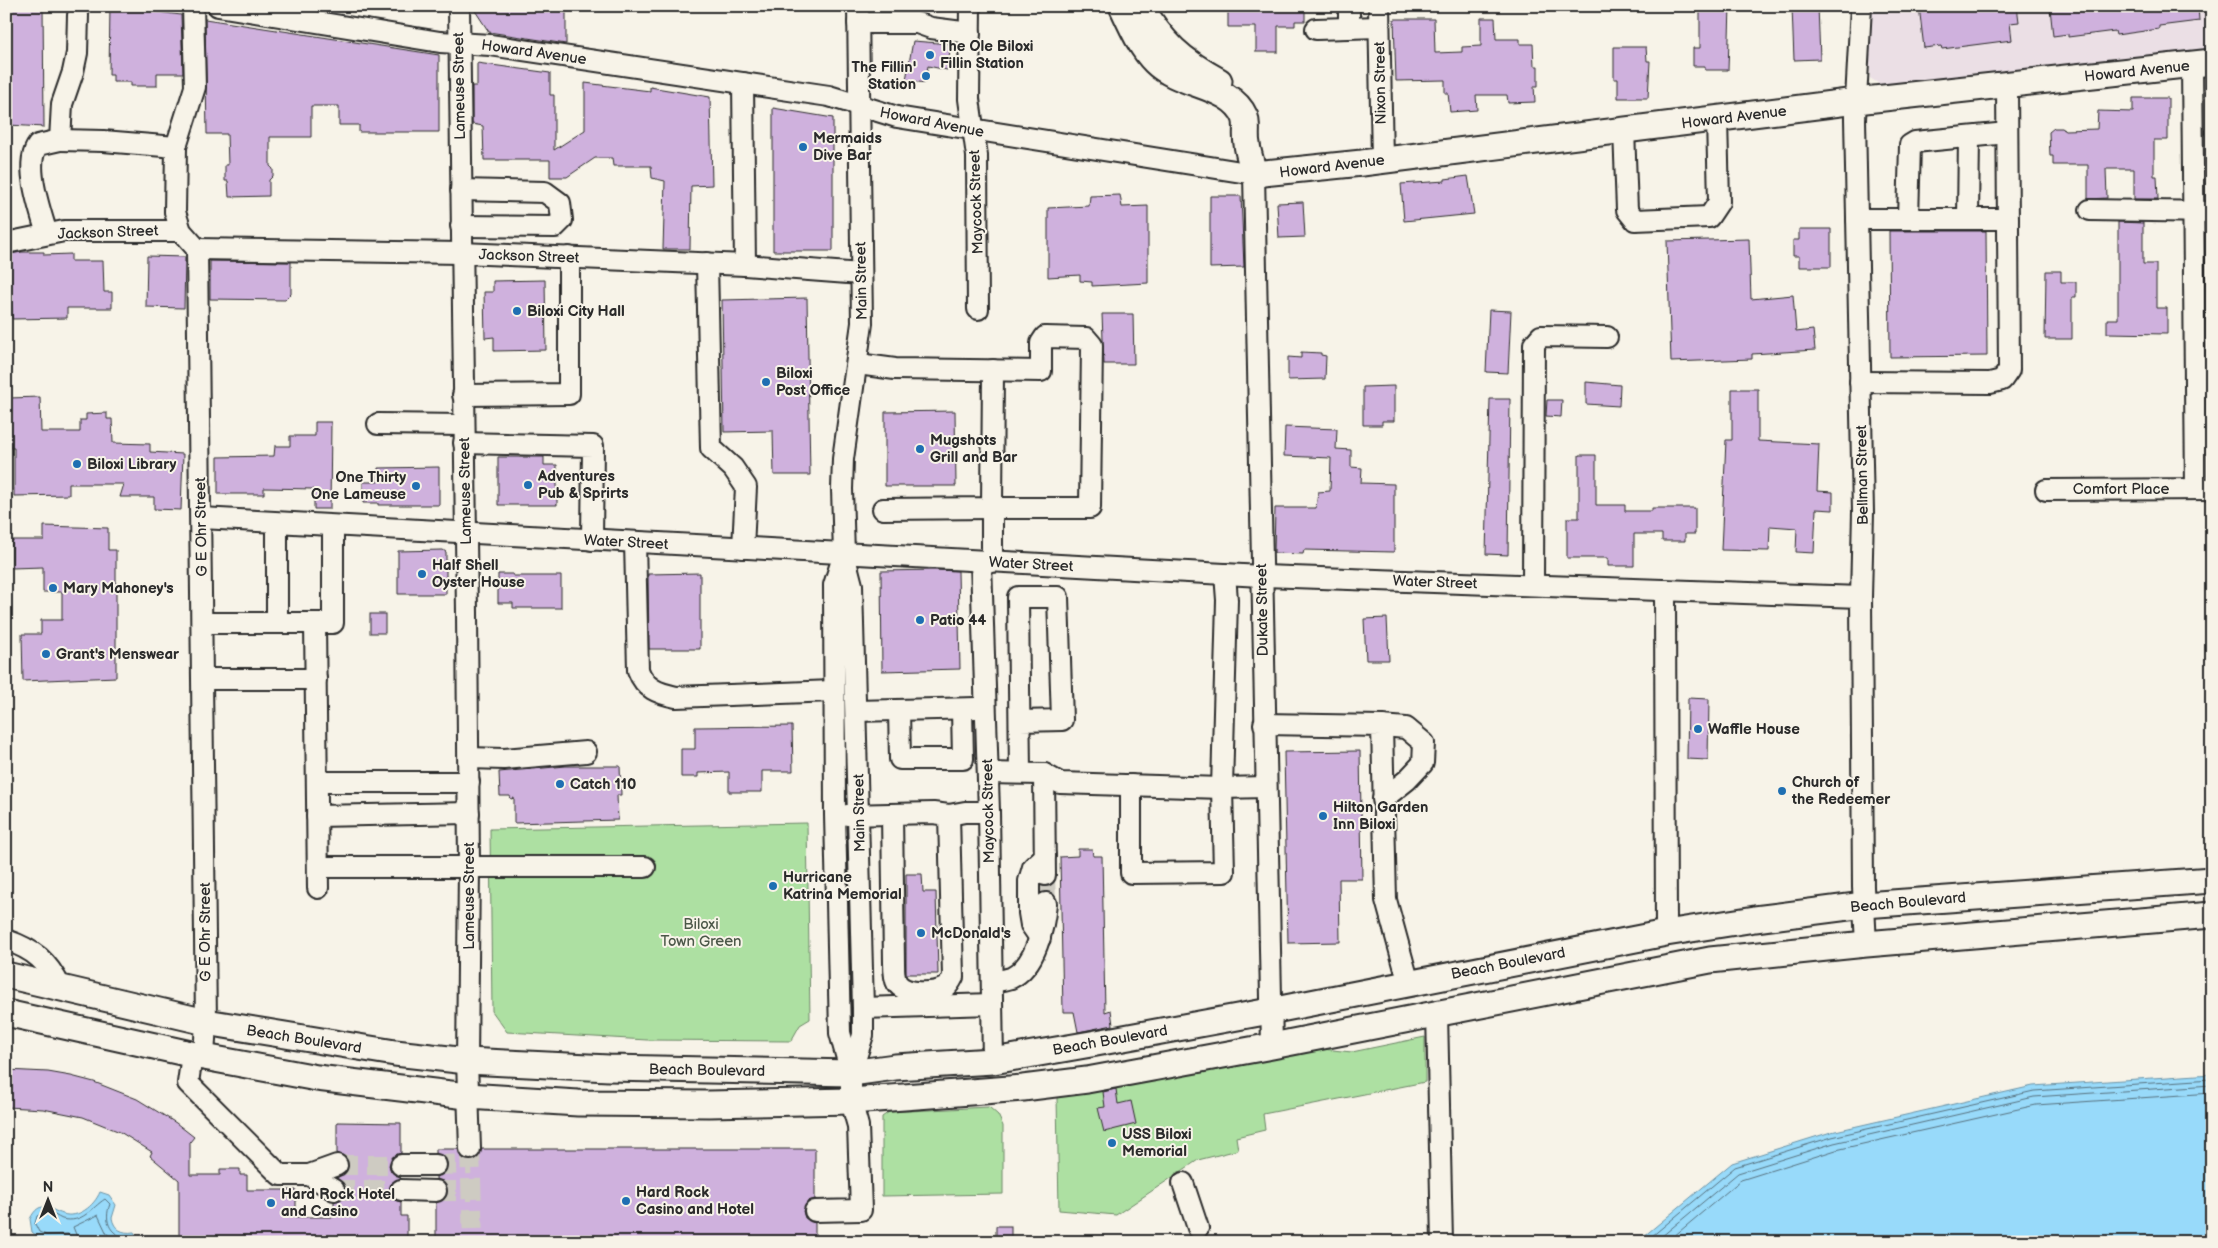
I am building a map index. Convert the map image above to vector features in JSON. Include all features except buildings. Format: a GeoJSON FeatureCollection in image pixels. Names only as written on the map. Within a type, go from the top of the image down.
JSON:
{"type":"FeatureCollection","features":[{"type":"Feature","properties":{"kind":"main road"},"geometry":{"type":"LineString","coordinates":[[1122,6],[1138,39],[1155,62],[1177,78],[1222,93],[1236,104],[1245,118],[1246,143],[1254,174]]}},
{"type":"Feature","properties":{"kind":"main road"},"geometry":{"type":"LineString","coordinates":[[1142,6],[1154,29],[1174,52],[1194,67],[1242,95],[1255,114],[1257,144],[1254,174]]}},
{"type":"Feature","properties":{"kind":"main road","name":"Howard Avenue"},"geometry":{"type":"LineString","coordinates":[[1254,174],[1382,160],[1856,101],[2202,63]]}},
{"type":"Feature","properties":{"kind":"main road","name":"Beach Boulevard"},"geometry":{"type":"LineString","coordinates":[[6,976],[206,1022],[322,1043],[467,1061],[609,1068],[851,1073],[895,1067],[993,1060],[1270,1011],[1666,932],[1864,905],[2212,880]]}},
{"type":"Feature","properties":{"kind":"main road"},"geometry":{"type":"LineString","coordinates":[[6,1013],[198,1056],[317,1078],[467,1096],[588,1103],[708,1104],[851,1101],[1023,1088],[1087,1080],[1272,1046],[1710,960],[1866,944],[2212,915]]}},
{"type":"Feature","properties":{"kind":"street"},"geometry":{"type":"LineString","coordinates":[[193,6],[195,87],[176,147],[175,212],[181,231],[197,249]]}},
{"type":"Feature","properties":{"kind":"street","name":"Howard Avenue"},"geometry":{"type":"LineString","coordinates":[[218,6],[440,42],[490,44],[829,96],[897,117],[1254,174]]}},
{"type":"Feature","properties":{"kind":"street","name":"Lameuse Street"},"geometry":{"type":"LineString","coordinates":[[459,6],[460,253],[469,758],[470,868],[467,1096],[470,1149]]}},
{"type":"Feature","properties":{"kind":"street","name":"Maycock Street"},"geometry":{"type":"LineString","coordinates":[[970,6],[969,99],[977,156],[978,309]]}},
{"type":"Feature","properties":{"kind":"street"},"geometry":{"type":"LineString","coordinates":[[1349,6],[1349,28]]}},
{"type":"Feature","properties":{"kind":"street","name":"Nixon Street"},"geometry":{"type":"LineString","coordinates":[[1379,6],[1382,160]]}},
{"type":"Feature","properties":{"kind":"street","name":"Bellman Street"},"geometry":{"type":"LineString","coordinates":[[1861,6],[1856,101],[1863,512],[1861,597],[1866,944]]}},
{"type":"Feature","properties":{"kind":"street"},"geometry":{"type":"LineString","coordinates":[[60,140],[62,104],[74,72],[78,15]]}},
{"type":"Feature","properties":{"kind":"street"},"geometry":{"type":"LineString","coordinates":[[858,15],[970,33]]}},
{"type":"Feature","properties":{"kind":"street","name":"Main Street"},"geometry":{"type":"LineString","coordinates":[[851,1073],[863,1035],[863,1008],[852,585],[844,554],[843,460],[858,364],[862,323],[858,15]]}},
{"type":"Feature","properties":{"kind":"street"},"geometry":{"type":"LineString","coordinates":[[1316,29],[1379,27]]}},
{"type":"Feature","properties":{"kind":"street","name":"Comfort Place"},"geometry":{"type":"LineString","coordinates":[[2046,490],[2204,489],[2202,63]]}},
{"type":"Feature","properties":{"kind":"street"},"geometry":{"type":"LineString","coordinates":[[742,83],[745,264]]}},
{"type":"Feature","properties":{"kind":"street"},"geometry":{"type":"LineString","coordinates":[[1860,382],[1990,383],[2002,380],[2009,370],[2007,85]]}},
{"type":"Feature","properties":{"kind":"street"},"geometry":{"type":"LineString","coordinates":[[1624,130],[1627,210],[1635,220],[1709,217],[1719,202],[1717,119]]}},
{"type":"Feature","properties":{"kind":"street"},"geometry":{"type":"LineString","coordinates":[[1908,219],[1910,145],[1915,142],[2007,133]]}},
{"type":"Feature","properties":{"kind":"street"},"geometry":{"type":"LineString","coordinates":[[1968,219],[1969,136]]}},
{"type":"Feature","properties":{"kind":"street"},"geometry":{"type":"LineString","coordinates":[[47,234],[32,176],[32,155],[38,145],[60,140],[103,141],[176,147]]}},
{"type":"Feature","properties":{"kind":"street","name":"Dukate Street"},"geometry":{"type":"LineString","coordinates":[[1254,174],[1272,1046]]}},
{"type":"Feature","properties":{"kind":"street"},"geometry":{"type":"LineString","coordinates":[[461,190],[545,192],[560,204],[562,220],[555,227],[461,226]]}},
{"type":"Feature","properties":{"kind":"street"},"geometry":{"type":"LineString","coordinates":[[2090,210],[2203,212]]}},
{"type":"Feature","properties":{"kind":"street"},"geometry":{"type":"LineString","coordinates":[[1857,218],[2008,219]]}},
{"type":"Feature","properties":{"kind":"street","name":"Jackson Street"},"geometry":{"type":"LineString","coordinates":[[6,243],[64,231],[101,229],[181,231]]}},
{"type":"Feature","properties":{"kind":"street","name":"Jackson Street"},"geometry":{"type":"LineString","coordinates":[[197,249],[460,253],[745,264],[861,274]]}},
{"type":"Feature","properties":{"kind":"street","name":"G E Ohr Street"},"geometry":{"type":"LineString","coordinates":[[197,249],[206,1022],[198,1056],[188,1083],[280,1175],[309,1175]]}},
{"type":"Feature","properties":{"kind":"street"},"geometry":{"type":"LineString","coordinates":[[463,395],[569,394],[570,258]]}},
{"type":"Feature","properties":{"kind":"street"},"geometry":{"type":"LineString","coordinates":[[707,263],[711,448],[733,468],[746,488],[743,548]]}},
{"type":"Feature","properties":{"kind":"street"},"geometry":{"type":"LineString","coordinates":[[1533,585],[1534,344],[1541,336],[1607,337]]}},
{"type":"Feature","properties":{"kind":"street"},"geometry":{"type":"LineString","coordinates":[[858,364],[895,369],[1041,371],[1041,343],[1046,337],[1086,338],[1092,345],[1090,508],[883,509]]}},
{"type":"Feature","properties":{"kind":"street","name":"Maycock Street"},"geometry":{"type":"LineString","coordinates":[[993,370],[992,508],[987,562],[986,708],[993,1060]]}},
{"type":"Feature","properties":{"kind":"street"},"geometry":{"type":"LineString","coordinates":[[378,424],[593,446],[592,540]]}},
{"type":"Feature","properties":{"kind":"street","name":"Water Street"},"geometry":{"type":"LineString","coordinates":[[201,518],[1261,576],[1861,597]]}},
{"type":"Feature","properties":{"kind":"street"},"geometry":{"type":"LineString","coordinates":[[277,523],[277,624]]}},
{"type":"Feature","properties":{"kind":"street"},"geometry":{"type":"LineString","coordinates":[[202,624],[333,624],[333,526]]}},
{"type":"Feature","properties":{"kind":"street"},"geometry":{"type":"LineString","coordinates":[[635,542],[638,670],[642,681],[655,692],[676,698],[833,691]]}},
{"type":"Feature","properties":{"kind":"street","name":"Main Street"},"geometry":{"type":"LineString","coordinates":[[815,1211],[861,1210],[858,1126],[851,1101],[851,1073],[840,1033],[834,815],[834,585],[844,554]]}},
{"type":"Feature","properties":{"kind":"street"},"geometry":{"type":"LineString","coordinates":[[1020,721],[1062,720],[1058,598],[1059,566]]}},
{"type":"Feature","properties":{"kind":"street"},"geometry":{"type":"LineString","coordinates":[[1131,785],[1131,873],[1224,872],[1222,788],[1227,600],[1225,574]]}},
{"type":"Feature","properties":{"kind":"street"},"geometry":{"type":"LineString","coordinates":[[1665,590],[1666,932]]}},
{"type":"Feature","properties":{"kind":"street"},"geometry":{"type":"LineString","coordinates":[[1020,773],[1018,598],[1058,598]]}},
{"type":"Feature","properties":{"kind":"street"},"geometry":{"type":"LineString","coordinates":[[315,624],[318,888]]}},
{"type":"Feature","properties":{"kind":"street"},"geometry":{"type":"LineString","coordinates":[[203,679],[316,680]]}},
{"type":"Feature","properties":{"kind":"street"},"geometry":{"type":"LineString","coordinates":[[856,711],[986,708]]}},
{"type":"Feature","properties":{"kind":"street"},"geometry":{"type":"LineString","coordinates":[[899,710],[900,758],[963,759],[962,709]]}},
{"type":"Feature","properties":{"kind":"street"},"geometry":{"type":"LineString","coordinates":[[1264,724],[1406,728],[1424,743],[1423,763],[1407,780],[1384,799]]}},
{"type":"Feature","properties":{"kind":"street"},"geometry":{"type":"LineString","coordinates":[[1382,726],[1386,900],[1408,984]]}},
{"type":"Feature","properties":{"kind":"street"},"geometry":{"type":"LineString","coordinates":[[469,758],[504,759],[586,752]]}},
{"type":"Feature","properties":{"kind":"street"},"geometry":{"type":"LineString","coordinates":[[988,773],[1044,774],[1060,783],[1222,788],[1266,786]]}},
{"type":"Feature","properties":{"kind":"street"},"geometry":{"type":"LineString","coordinates":[[1040,938],[1031,925],[1029,881],[1033,867],[1045,865],[1044,774]]}},
{"type":"Feature","properties":{"kind":"street"},"geometry":{"type":"LineString","coordinates":[[317,782],[469,782]]}},
{"type":"Feature","properties":{"kind":"street"},"geometry":{"type":"LineString","coordinates":[[834,815],[933,813],[949,815],[965,812],[989,812]]}},
{"type":"Feature","properties":{"kind":"street"},"geometry":{"type":"LineString","coordinates":[[317,816],[469,813]]}},
{"type":"Feature","properties":{"kind":"street"},"geometry":{"type":"LineString","coordinates":[[892,814],[894,963],[896,982],[902,988],[915,991],[935,992],[992,1004]]}},
{"type":"Feature","properties":{"kind":"street"},"geometry":{"type":"LineString","coordinates":[[948,995],[953,977],[949,815]]}},
{"type":"Feature","properties":{"kind":"street"},"geometry":{"type":"LineString","coordinates":[[318,867],[645,867]]}},
{"type":"Feature","properties":{"kind":"street"},"geometry":{"type":"LineString","coordinates":[[992,982],[1010,978],[1020,972],[1040,938],[1043,930],[1046,903]]}},
{"type":"Feature","properties":{"kind":"street"},"geometry":{"type":"LineString","coordinates":[[6,940],[29,950],[46,962],[61,988]]}},
{"type":"Feature","properties":{"kind":"street"},"geometry":{"type":"LineString","coordinates":[[863,1008],[948,995]]}},
{"type":"Feature","properties":{"kind":"street"},"geometry":{"type":"LineString","coordinates":[[1437,1013],[1442,1242]]}},
{"type":"Feature","properties":{"kind":"street"},"geometry":{"type":"LineString","coordinates":[[309,1175],[336,1165]]}},
{"type":"Feature","properties":{"kind":"street"},"geometry":{"type":"LineString","coordinates":[[401,1165],[436,1165]]}},
{"type":"Feature","properties":{"kind":"street"},"geometry":{"type":"LineString","coordinates":[[309,1175],[334,1190]]}},
{"type":"Feature","properties":{"kind":"street"},"geometry":{"type":"LineString","coordinates":[[1182,1183],[1198,1228]]}},
{"type":"Feature","properties":{"kind":"street"},"geometry":{"type":"LineString","coordinates":[[401,1190],[436,1190]]}},
{"type":"Feature","properties":{"kind":"shaded area"},"geometry":{"type":"Polygon","coordinates":[[[1868,6],[2212,6],[2212,50],[1884,87],[1870,78],[1868,6]]]}},
{"type":"Feature","properties":{"kind":"green space","name":"Biloxi Town Green"},"geometry":{"type":"Polygon","coordinates":[[[807,823],[810,1019],[800,1025],[791,1041],[647,1040],[507,1032],[492,1011],[490,829],[807,823]]]}},
{"type":"Feature","properties":{"kind":"green space"},"geometry":{"type":"Polygon","coordinates":[[[1425,1037],[1425,1082],[1263,1114],[1265,1130],[1236,1137],[1238,1150],[1198,1160],[1116,1215],[1059,1210],[1057,1097],[1312,1048],[1352,1052],[1425,1037]]]}},
{"type":"Feature","properties":{"kind":"green space"},"geometry":{"type":"Polygon","coordinates":[[[989,1107],[998,1115],[1003,1126],[1003,1194],[882,1196],[882,1117],[889,1112],[989,1107]]]}},
{"type":"Feature","properties":{"kind":"water"},"geometry":{"type":"Polygon","coordinates":[[[2212,1074],[2212,1242],[1637,1242],[1732,1163],[1831,1132],[2033,1086],[2212,1074]]]}},
{"type":"Feature","properties":{"kind":"water"},"geometry":{"type":"Polygon","coordinates":[[[100,1192],[109,1195],[116,1205],[112,1218],[117,1228],[126,1232],[134,1232],[140,1242],[47,1240],[41,1239],[32,1232],[30,1219],[37,1209],[45,1207],[63,1214],[74,1215],[90,1206],[100,1192]]]}},
{"type":"Feature","properties":{"kind":"tunnel"},"geometry":{"type":"LineString","coordinates":[[1045,875],[1046,903]]}},
{"type":"Feature","properties":{"kind":"tunnel"},"geometry":{"type":"LineString","coordinates":[[470,1149],[473,1242]]}},
{"type":"Feature","properties":{"kind":"tunnel"},"geometry":{"type":"LineString","coordinates":[[436,1165],[471,1164]]}},
{"type":"Feature","properties":{"kind":"tunnel"},"geometry":{"type":"LineString","coordinates":[[337,1165],[401,1165]]}},
{"type":"Feature","properties":{"kind":"tunnel"},"geometry":{"type":"LineString","coordinates":[[334,1190],[401,1190]]}},
{"type":"Feature","properties":{"kind":"tunnel"},"geometry":{"type":"LineString","coordinates":[[436,1191],[472,1191]]}},
{"type":"Feature","properties":{"kind":"place","name":"The Ole Biloxi Fillin Station"},"geometry":{"type":"Point","coordinates":[930,55]}},
{"type":"Feature","properties":{"kind":"place","name":"The Fillin' Station"},"geometry":{"type":"Point","coordinates":[926,76]}},
{"type":"Feature","properties":{"kind":"place","name":"Mermaids Dive Bar"},"geometry":{"type":"Point","coordinates":[803,147]}},
{"type":"Feature","properties":{"kind":"place","name":"Biloxi City Hall"},"geometry":{"type":"Point","coordinates":[517,311]}},
{"type":"Feature","properties":{"kind":"place","name":"Biloxi Post Office"},"geometry":{"type":"Point","coordinates":[766,382]}},
{"type":"Feature","properties":{"kind":"place","name":"Mugshots Grill and Bar"},"geometry":{"type":"Point","coordinates":[920,449]}},
{"type":"Feature","properties":{"kind":"place","name":"Biloxi Library"},"geometry":{"type":"Point","coordinates":[77,464]}},
{"type":"Feature","properties":{"kind":"place","name":"Adventures Pub & Sprirts"},"geometry":{"type":"Point","coordinates":[528,485]}},
{"type":"Feature","properties":{"kind":"place","name":"One Thirty One Lameuse"},"geometry":{"type":"Point","coordinates":[416,486]}},
{"type":"Feature","properties":{"kind":"place","name":"Half Shell Oyster House"},"geometry":{"type":"Point","coordinates":[422,574]}},
{"type":"Feature","properties":{"kind":"place","name":"Mary Mahoney's"},"geometry":{"type":"Point","coordinates":[53,588]}},
{"type":"Feature","properties":{"kind":"place","name":"Patio 44"},"geometry":{"type":"Point","coordinates":[920,620]}},
{"type":"Feature","properties":{"kind":"place","name":"Grant's Menswear"},"geometry":{"type":"Point","coordinates":[46,654]}},
{"type":"Feature","properties":{"kind":"place","name":"Waffle House"},"geometry":{"type":"Point","coordinates":[1698,729]}},
{"type":"Feature","properties":{"kind":"place","name":"Catch 110"},"geometry":{"type":"Point","coordinates":[560,784]}},
{"type":"Feature","properties":{"kind":"place","name":"Church of the Redeemer"},"geometry":{"type":"Point","coordinates":[1782,791]}},
{"type":"Feature","properties":{"kind":"place","name":"Hilton Garden Inn Biloxi"},"geometry":{"type":"Point","coordinates":[1323,816]}},
{"type":"Feature","properties":{"kind":"place","name":"Hurricane Katrina Memorial"},"geometry":{"type":"Point","coordinates":[773,886]}},
{"type":"Feature","properties":{"kind":"place","name":"McDonald's"},"geometry":{"type":"Point","coordinates":[921,933]}},
{"type":"Feature","properties":{"kind":"place","name":"USS Biloxi Memorial"},"geometry":{"type":"Point","coordinates":[1112,1143]}},
{"type":"Feature","properties":{"kind":"place","name":"Hard Rock Casino and Hotel"},"geometry":{"type":"Point","coordinates":[626,1201]}},
{"type":"Feature","properties":{"kind":"place","name":"Hard Rock Hotel and Casino"},"geometry":{"type":"Point","coordinates":[271,1203]}}]}
